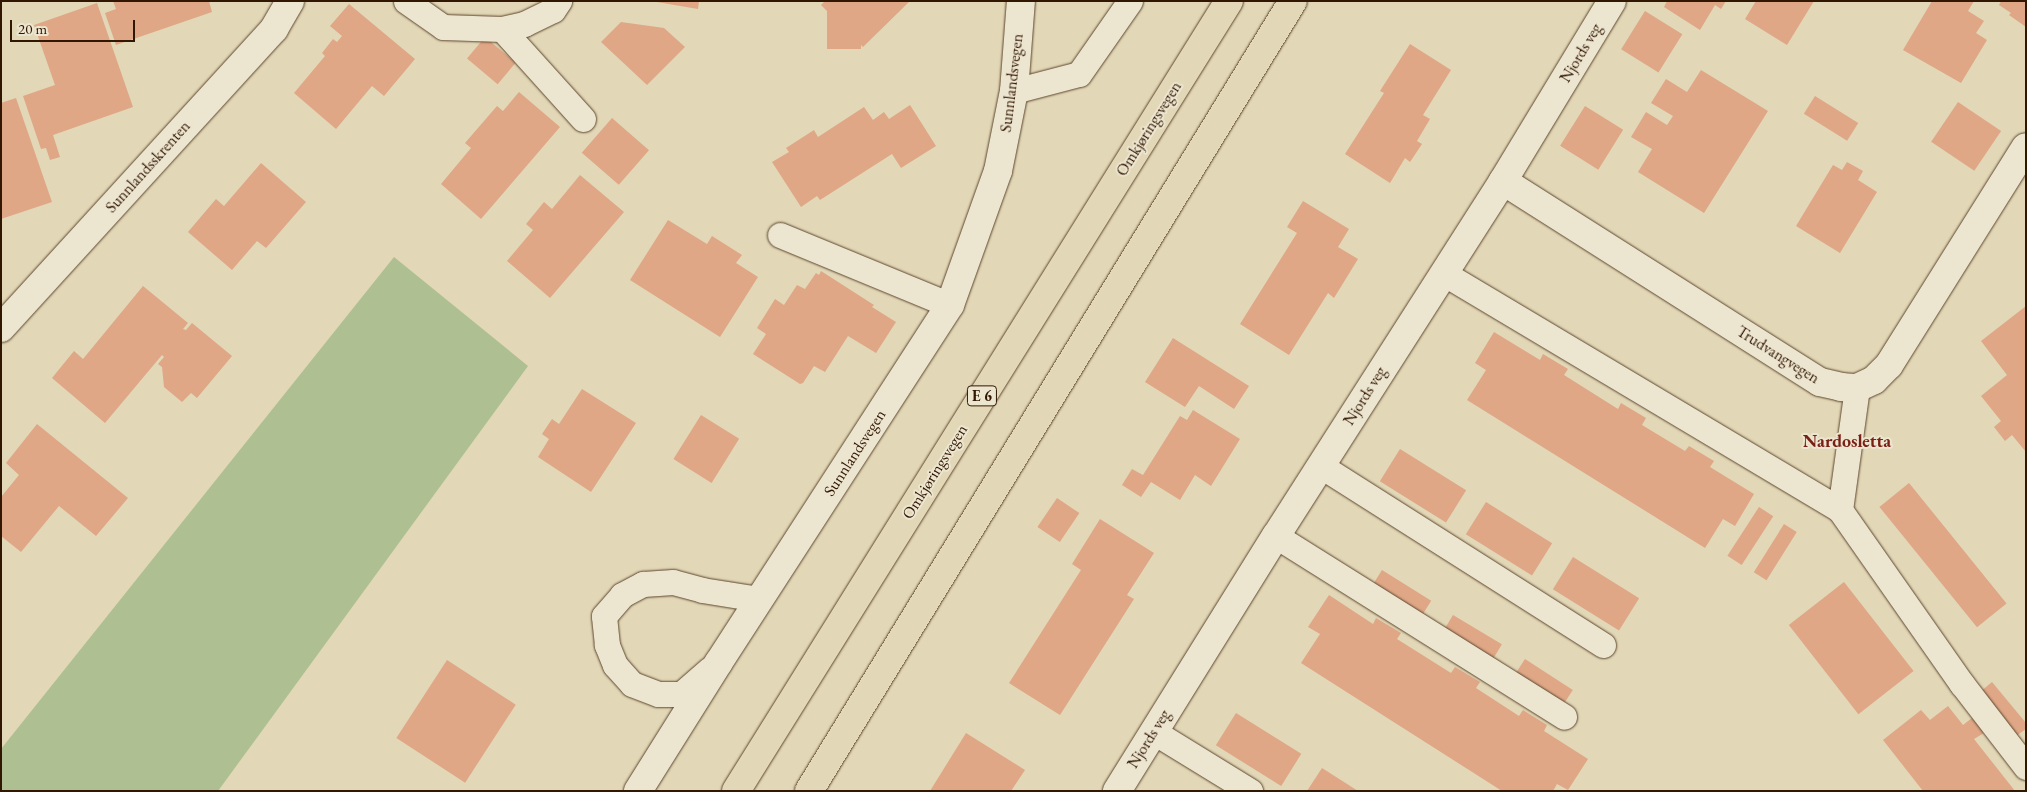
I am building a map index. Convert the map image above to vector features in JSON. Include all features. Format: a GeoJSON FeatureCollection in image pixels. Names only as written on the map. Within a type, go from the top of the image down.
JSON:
{"type":"FeatureCollection","features":[{"type":"Feature","properties":{"kind":"highway","name":"Omkjøringsvegen"},"geometry":{"type":"LineString","coordinates":[[736,791],[1229,1]]}},
{"type":"Feature","properties":{"kind":"highway"},"geometry":{"type":"LineString","coordinates":[[809,791],[1293,1]]}},
{"type":"Feature","properties":{"kind":"street","name":"Sunnlandsskrenten"},"geometry":{"type":"LineString","coordinates":[[1,328],[274,29],[290,1]]}},
{"type":"Feature","properties":{"kind":"street","name":"Sunnlandsvegen"},"geometry":{"type":"LineString","coordinates":[[638,791],[718,662],[950,305],[998,171],[1014,91],[1021,1]]}},
{"type":"Feature","properties":{"kind":"street","name":"Njords veg"},"geometry":{"type":"LineString","coordinates":[[1117,791],[1276,536],[1503,181],[1612,1]]}},
{"type":"Feature","properties":{"kind":"street"},"geometry":{"type":"LineString","coordinates":[[1857,388],[1874,380],[1889,365],[2026,147]]}},
{"type":"Feature","properties":{"kind":"street","name":"Trudvangvegen"},"geometry":{"type":"LineString","coordinates":[[1503,181],[1820,382],[1841,388],[1857,388]]}},
{"type":"Feature","properties":{"kind":"lane"},"geometry":{"type":"LineString","coordinates":[[406,1],[442,27],[502,29],[524,24],[553,10],[559,1]]}},
{"type":"Feature","properties":{"kind":"lane"},"geometry":{"type":"LineString","coordinates":[[1014,91],[1079,74],[1130,1]]}},
{"type":"Feature","properties":{"kind":"lane"},"geometry":{"type":"LineString","coordinates":[[502,29],[583,119]]}},
{"type":"Feature","properties":{"kind":"lane"},"geometry":{"type":"LineString","coordinates":[[780,235],[950,305]]}},
{"type":"Feature","properties":{"kind":"lane"},"geometry":{"type":"LineString","coordinates":[[1443,273],[1840,510],[1962,684],[2026,767]]}},
{"type":"Feature","properties":{"kind":"lane"},"geometry":{"type":"LineString","coordinates":[[1840,510],[1857,388]]}},
{"type":"Feature","properties":{"kind":"lane"},"geometry":{"type":"LineString","coordinates":[[1321,466],[1603,645]]}},
{"type":"Feature","properties":{"kind":"lane"},"geometry":{"type":"LineString","coordinates":[[1276,536],[1564,717]]}},
{"type":"Feature","properties":{"kind":"lane","name":"Sunnlandsvegen"},"geometry":{"type":"LineString","coordinates":[[718,662],[681,694],[658,694],[632,684],[615,665],[607,644],[604,616],[622,595],[643,584],[674,582],[702,590],[759,599]]}},
{"type":"Feature","properties":{"kind":"lane"},"geometry":{"type":"LineString","coordinates":[[1154,732],[1250,791]]}},
{"type":"Feature","properties":{"kind":"green space"},"geometry":{"type":"Polygon","coordinates":[[[394,257],[528,366],[218,791],[1,791],[1,749],[394,257]]]}},
{"type":"Feature","properties":{"kind":"building"},"geometry":{"type":"Polygon","coordinates":[[[113,1],[209,1],[212,12],[116,45],[105,13],[116,9],[113,1]]]}},
{"type":"Feature","properties":{"kind":"building"},"geometry":{"type":"Polygon","coordinates":[[[651,1],[699,1],[698,9],[651,1]]]}},
{"type":"Feature","properties":{"kind":"building"},"geometry":{"type":"Polygon","coordinates":[[[825,1],[910,1],[863,47],[861,45],[861,49],[827,49],[827,11],[821,5],[825,1]]]}},
{"type":"Feature","properties":{"kind":"building"},"geometry":{"type":"Polygon","coordinates":[[[1667,1],[1726,1],[1721,9],[1715,5],[1700,30],[1664,7],[1667,1]]]}},
{"type":"Feature","properties":{"kind":"building"},"geometry":{"type":"Polygon","coordinates":[[[1756,1],[1814,1],[1787,45],[1745,19],[1756,1]]]}},
{"type":"Feature","properties":{"kind":"building"},"geometry":{"type":"Polygon","coordinates":[[[1932,1],[1974,1],[1968,11],[1984,21],[1976,33],[1987,40],[1961,83],[1903,50],[1932,1]]]}},
{"type":"Feature","properties":{"kind":"building"},"geometry":{"type":"Polygon","coordinates":[[[2001,1],[2026,1],[2026,27],[1999,5],[2001,1]]]}},
{"type":"Feature","properties":{"kind":"building"},"geometry":{"type":"Polygon","coordinates":[[[97,3],[133,107],[53,135],[60,157],[50,160],[46,148],[41,149],[23,96],[55,85],[34,25],[97,3]]]}},
{"type":"Feature","properties":{"kind":"building"},"geometry":{"type":"Polygon","coordinates":[[[349,4],[415,59],[384,96],[372,86],[336,129],[294,93],[325,56],[322,53],[333,39],[337,42],[342,36],[330,26],[349,4]]]}},
{"type":"Feature","properties":{"kind":"building"},"geometry":{"type":"Polygon","coordinates":[[[1645,11],[1682,34],[1658,72],[1621,49],[1645,11]]]}},
{"type":"Feature","properties":{"kind":"building"},"geometry":{"type":"Polygon","coordinates":[[[621,22],[664,28],[685,47],[647,85],[601,42],[621,22]]]}},
{"type":"Feature","properties":{"kind":"building"},"geometry":{"type":"Polygon","coordinates":[[[485,37],[516,63],[498,84],[467,58],[485,37]]]}},
{"type":"Feature","properties":{"kind":"building"},"geometry":{"type":"Polygon","coordinates":[[[1410,44],[1451,70],[1423,115],[1430,119],[1417,141],[1422,144],[1410,162],[1405,158],[1390,183],[1345,154],[1384,93],[1380,91],[1410,44]]]}},
{"type":"Feature","properties":{"kind":"building"},"geometry":{"type":"Polygon","coordinates":[[[1701,70],[1768,111],[1704,213],[1638,172],[1652,149],[1631,137],[1646,112],[1667,125],[1673,116],[1651,103],[1666,79],[1687,92],[1701,70]]]}},
{"type":"Feature","properties":{"kind":"building"},"geometry":{"type":"Polygon","coordinates":[[[519,92],[560,127],[481,219],[441,184],[471,148],[465,143],[497,106],[503,111],[519,92]]]}},
{"type":"Feature","properties":{"kind":"building"},"geometry":{"type":"Polygon","coordinates":[[[1815,96],[1858,123],[1847,141],[1804,114],[1815,96]]]}},
{"type":"Feature","properties":{"kind":"building"},"geometry":{"type":"Polygon","coordinates":[[[16,98],[52,202],[1,219],[1,103],[16,98]]]}},
{"type":"Feature","properties":{"kind":"building"},"geometry":{"type":"Polygon","coordinates":[[[1958,102],[2001,131],[1974,171],[1931,142],[1958,102]]]}},
{"type":"Feature","properties":{"kind":"building"},"geometry":{"type":"Polygon","coordinates":[[[910,105],[936,146],[901,168],[892,154],[820,200],[817,196],[801,207],[772,162],[789,152],[786,148],[814,130],[818,137],[864,107],[873,120],[884,112],[889,119],[910,105]]]}},
{"type":"Feature","properties":{"kind":"building"},"geometry":{"type":"Polygon","coordinates":[[[1585,106],[1623,130],[1598,170],[1560,146],[1585,106]]]}},
{"type":"Feature","properties":{"kind":"building"},"geometry":{"type":"Polygon","coordinates":[[[612,118],[649,150],[619,185],[582,153],[612,118]]]}},
{"type":"Feature","properties":{"kind":"building"},"geometry":{"type":"Polygon","coordinates":[[[1847,162],[1863,171],[1858,180],[1877,192],[1840,253],[1796,226],[1833,165],[1842,170],[1847,162]]]}},
{"type":"Feature","properties":{"kind":"building"},"geometry":{"type":"Polygon","coordinates":[[[261,163],[306,202],[266,248],[257,241],[232,270],[188,232],[216,199],[224,206],[261,163]]]}},
{"type":"Feature","properties":{"kind":"building"},"geometry":{"type":"Polygon","coordinates":[[[580,175],[624,212],[550,298],[507,261],[533,230],[526,224],[544,202],[552,209],[580,175]]]}},
{"type":"Feature","properties":{"kind":"building"},"geometry":{"type":"Polygon","coordinates":[[[1303,201],[1349,229],[1338,247],[1358,259],[1334,298],[1328,293],[1289,355],[1240,324],[1297,233],[1287,227],[1303,201]]]}},
{"type":"Feature","properties":{"kind":"building"},"geometry":{"type":"Polygon","coordinates":[[[668,220],[707,244],[712,236],[742,255],[736,263],[758,277],[720,337],[630,280],[668,220]]]}},
{"type":"Feature","properties":{"kind":"building"},"geometry":{"type":"Polygon","coordinates":[[[821,271],[874,305],[872,307],[896,322],[876,353],[848,336],[825,372],[814,366],[803,383],[800,384],[753,354],[766,334],[757,328],[775,299],[784,305],[797,285],[805,289],[816,273],[819,275],[821,271]]]}},
{"type":"Feature","properties":{"kind":"building"},"geometry":{"type":"Polygon","coordinates":[[[143,286],[188,323],[183,329],[186,330],[192,323],[232,356],[197,398],[191,393],[182,402],[164,387],[162,367],[158,364],[164,357],[162,355],[105,423],[52,378],[74,351],[83,359],[143,286]]]}},
{"type":"Feature","properties":{"kind":"building"},"geometry":{"type":"Polygon","coordinates":[[[2026,306],[2026,452],[2012,435],[2005,441],[1994,427],[2001,421],[1981,396],[2007,375],[1981,341],[2026,306]]]}},
{"type":"Feature","properties":{"kind":"building"},"geometry":{"type":"Polygon","coordinates":[[[1494,332],[1540,360],[1543,354],[1568,369],[1564,375],[1618,409],[1621,403],[1646,418],[1642,425],[1685,451],[1689,446],[1714,461],[1710,467],[1754,494],[1735,526],[1723,519],[1705,548],[1467,400],[1486,370],[1475,363],[1494,332]]]}},
{"type":"Feature","properties":{"kind":"building"},"geometry":{"type":"Polygon","coordinates":[[[1173,338],[1249,386],[1234,409],[1199,386],[1185,407],[1145,382],[1173,338]]]}},
{"type":"Feature","properties":{"kind":"building"},"geometry":{"type":"Polygon","coordinates":[[[582,389],[636,423],[591,492],[538,457],[549,439],[542,434],[552,419],[559,424],[582,389]]]}},
{"type":"Feature","properties":{"kind":"building"},"geometry":{"type":"Polygon","coordinates":[[[1193,410],[1240,439],[1211,486],[1195,475],[1180,500],[1151,482],[1141,497],[1122,485],[1132,469],[1143,475],[1180,416],[1187,420],[1193,410]]]}},
{"type":"Feature","properties":{"kind":"building"},"geometry":{"type":"Polygon","coordinates":[[[701,415],[739,439],[712,483],[673,459],[701,415]]]}},
{"type":"Feature","properties":{"kind":"building"},"geometry":{"type":"Polygon","coordinates":[[[37,424],[128,498],[96,536],[59,506],[21,552],[1,536],[1,497],[19,475],[6,463],[37,424]]]}},
{"type":"Feature","properties":{"kind":"building"},"geometry":{"type":"Polygon","coordinates":[[[1400,449],[1466,490],[1446,523],[1380,481],[1400,449]]]}},
{"type":"Feature","properties":{"kind":"building"},"geometry":{"type":"Polygon","coordinates":[[[1909,483],[2007,603],[1977,627],[1879,507],[1909,483]]]}},
{"type":"Feature","properties":{"kind":"building"},"geometry":{"type":"Polygon","coordinates":[[[1057,498],[1079,513],[1060,542],[1037,527],[1057,498]]]}},
{"type":"Feature","properties":{"kind":"building"},"geometry":{"type":"Polygon","coordinates":[[[1486,502],[1552,543],[1532,576],[1466,534],[1486,502]]]}},
{"type":"Feature","properties":{"kind":"building"},"geometry":{"type":"Polygon","coordinates":[[[1759,507],[1773,516],[1742,565],[1727,556],[1759,507]]]}},
{"type":"Feature","properties":{"kind":"building"},"geometry":{"type":"Polygon","coordinates":[[[1100,519],[1154,553],[1127,595],[1134,599],[1060,715],[1009,683],[1081,570],[1072,564],[1100,519]]]}},
{"type":"Feature","properties":{"kind":"building"},"geometry":{"type":"Polygon","coordinates":[[[1784,524],[1797,532],[1767,580],[1754,572],[1784,524]]]}},
{"type":"Feature","properties":{"kind":"building"},"geometry":{"type":"Polygon","coordinates":[[[1573,557],[1639,598],[1619,631],[1553,589],[1573,557]]]}},
{"type":"Feature","properties":{"kind":"building"},"geometry":{"type":"Polygon","coordinates":[[[1382,570],[1431,601],[1422,615],[1373,584],[1382,570]]]}},
{"type":"Feature","properties":{"kind":"building"},"geometry":{"type":"Polygon","coordinates":[[[1844,582],[1914,671],[1858,714],[1789,625],[1844,582]]]}},
{"type":"Feature","properties":{"kind":"building"},"geometry":{"type":"Polygon","coordinates":[[[1329,595],[1373,624],[1376,618],[1401,633],[1397,639],[1451,673],[1455,667],[1480,682],[1476,688],[1519,716],[1523,710],[1547,725],[1544,731],[1588,759],[1568,790],[1557,784],[1553,791],[1502,791],[1301,663],[1320,634],[1308,627],[1329,595]]]}},
{"type":"Feature","properties":{"kind":"building"},"geometry":{"type":"Polygon","coordinates":[[[1453,615],[1502,644],[1493,659],[1444,630],[1453,615]]]}},
{"type":"Feature","properties":{"kind":"building"},"geometry":{"type":"Polygon","coordinates":[[[1525,659],[1573,690],[1564,704],[1516,673],[1525,659]]]}},
{"type":"Feature","properties":{"kind":"building"},"geometry":{"type":"Polygon","coordinates":[[[447,660],[516,705],[465,783],[396,738],[447,660]]]}},
{"type":"Feature","properties":{"kind":"building"},"geometry":{"type":"Polygon","coordinates":[[[1992,682],[2026,723],[2026,729],[2016,736],[1980,692],[1992,682]]]}},
{"type":"Feature","properties":{"kind":"building"},"geometry":{"type":"Polygon","coordinates":[[[1948,706],[1963,725],[1972,718],[1984,733],[1974,739],[2015,791],[1923,791],[1883,740],[1921,710],[1930,720],[1948,706]]]}},
{"type":"Feature","properties":{"kind":"building"},"geometry":{"type":"Polygon","coordinates":[[[1236,713],[1301,754],[1281,786],[1216,745],[1236,713]]]}},
{"type":"Feature","properties":{"kind":"building"},"geometry":{"type":"Polygon","coordinates":[[[966,733],[1025,770],[1011,791],[930,791],[966,733]]]}},
{"type":"Feature","properties":{"kind":"building"},"geometry":{"type":"Polygon","coordinates":[[[1322,768],[1358,791],[1307,791],[1322,768]]]}},
{"type":"Feature","properties":{"kind":"district","name":"Nardosletta"},"geometry":{"type":"Point","coordinates":[1847,441]}}]}
